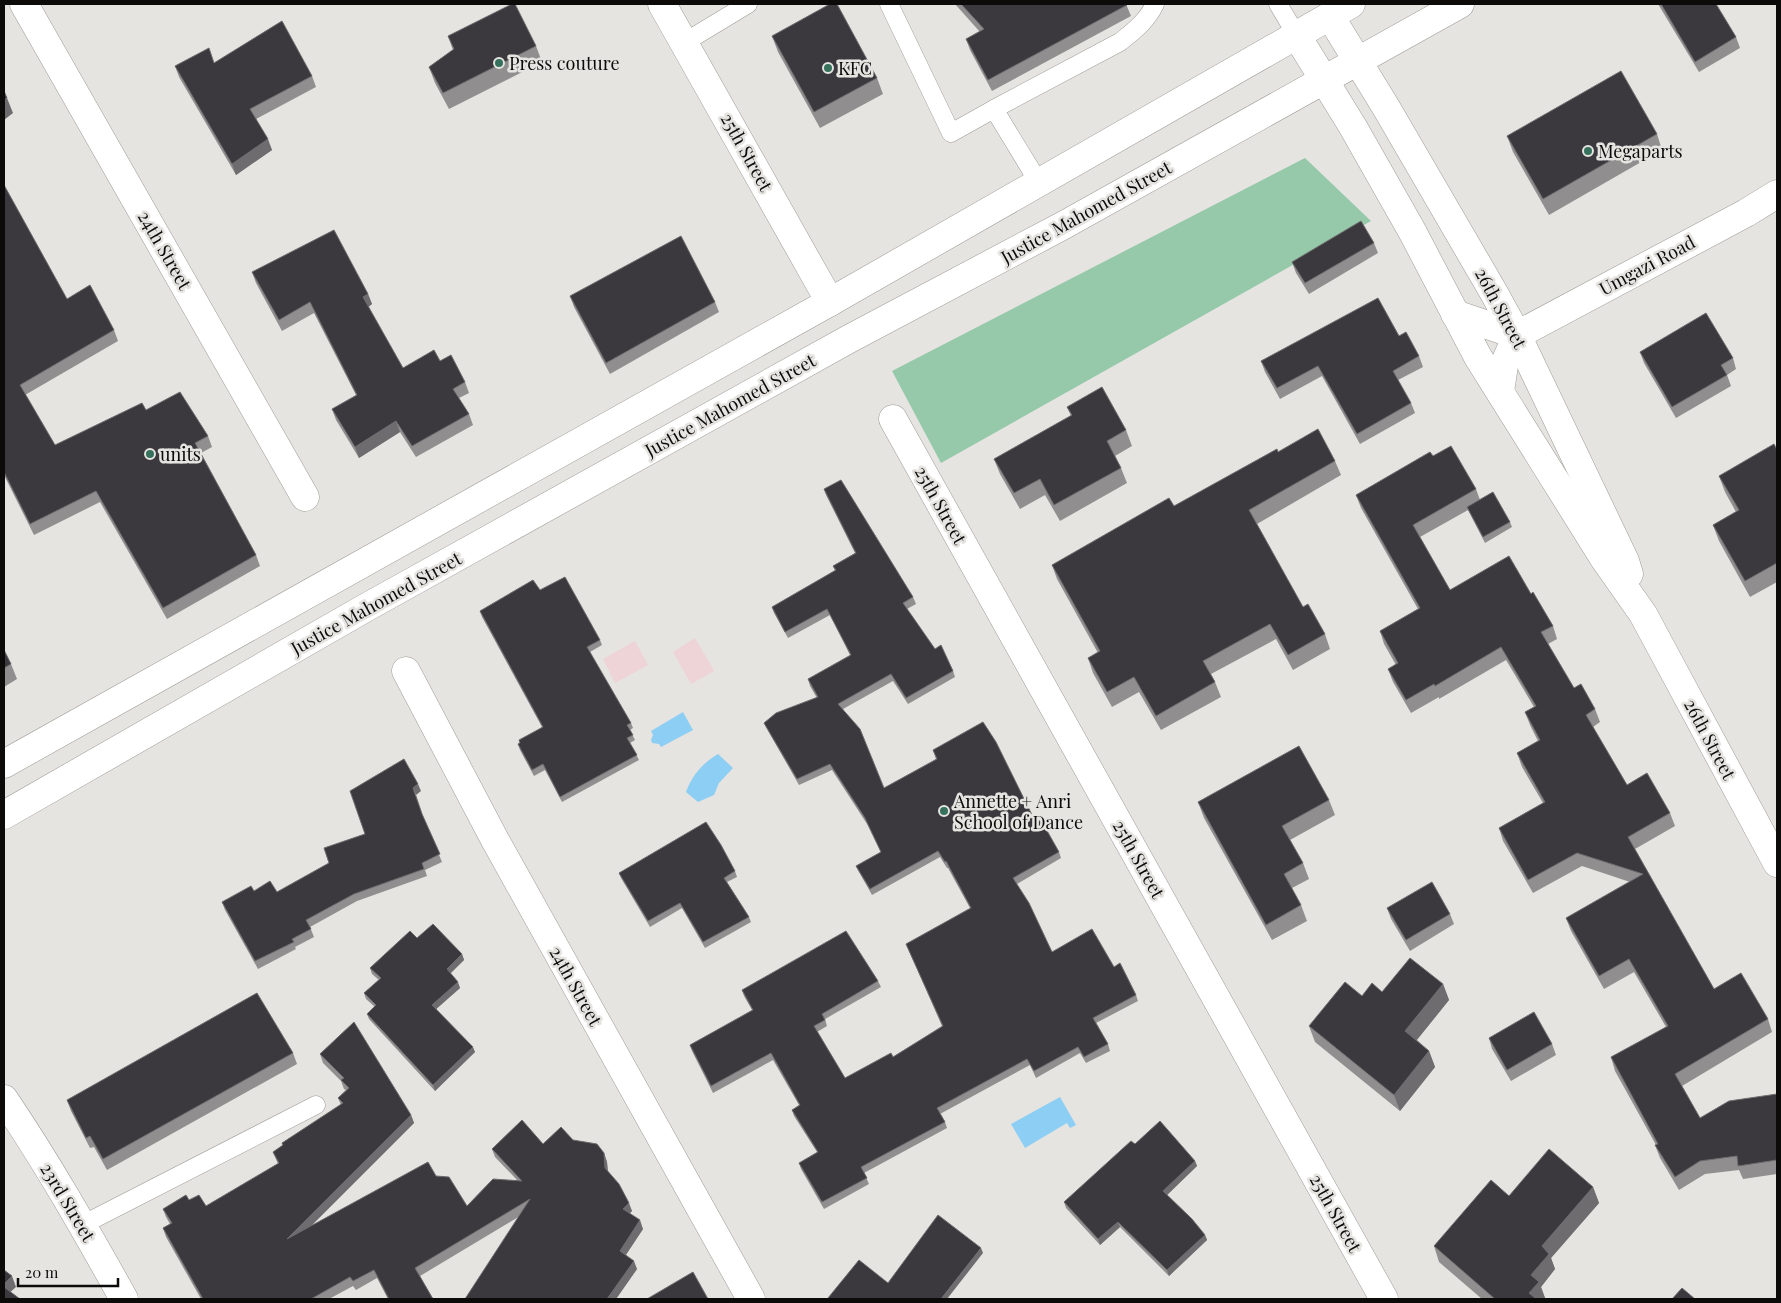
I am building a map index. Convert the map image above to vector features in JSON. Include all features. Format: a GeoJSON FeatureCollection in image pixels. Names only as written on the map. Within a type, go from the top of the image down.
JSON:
{"type":"FeatureCollection","features":[{"type":"Feature","properties":{"kind":"street","name":"24th Street"},"geometry":{"type":"LineString","coordinates":[[24,4],[305,497]]}},
{"type":"Feature","properties":{"kind":"street","name":"25th Street"},"geometry":{"type":"LineString","coordinates":[[662,4],[830,302]]}},
{"type":"Feature","properties":{"kind":"street","name":"Justice Mahomed Street"},"geometry":{"type":"LineString","coordinates":[[4,815],[367,607],[849,338],[1064,225],[1460,4]]}},
{"type":"Feature","properties":{"kind":"street"},"geometry":{"type":"LineString","coordinates":[[4,764],[830,302],[1297,36],[1334,8]]}},
{"type":"Feature","properties":{"kind":"street","name":"26th Street"},"geometry":{"type":"LineString","coordinates":[[1334,8],[1358,62],[1517,335],[1625,561],[1643,614]]}},
{"type":"Feature","properties":{"kind":"street","name":"26th Street"},"geometry":{"type":"LineString","coordinates":[[1297,36],[1353,127],[1408,223],[1478,357],[1600,552],[1643,614],[1777,863]]}},
{"type":"Feature","properties":{"kind":"street","name":"Umgazi Road"},"geometry":{"type":"LineString","coordinates":[[1517,335],[1777,194]]}},
{"type":"Feature","properties":{"kind":"street"},"geometry":{"type":"LineString","coordinates":[[1455,314],[1517,335],[1504,365],[1500,391]]}},
{"type":"Feature","properties":{"kind":"street","name":"25th Street"},"geometry":{"type":"LineString","coordinates":[[893,419],[1384,1299]]}},
{"type":"Feature","properties":{"kind":"street","name":"24th Street"},"geometry":{"type":"LineString","coordinates":[[406,671],[495,840],[751,1299]]}},
{"type":"Feature","properties":{"kind":"street","name":"23rd Street"},"geometry":{"type":"LineString","coordinates":[[4,1081],[25,1131]]}},
{"type":"Feature","properties":{"kind":"street","name":"23rd Street"},"geometry":{"type":"LineString","coordinates":[[4,1099],[82,1225],[124,1299]]}},
{"type":"Feature","properties":{"kind":"lane"},"geometry":{"type":"LineString","coordinates":[[685,42],[747,4]]}},
{"type":"Feature","properties":{"kind":"lane"},"geometry":{"type":"LineString","coordinates":[[889,4],[951,133],[994,108],[1120,42],[1136,30],[1149,15],[1155,4]]}},
{"type":"Feature","properties":{"kind":"lane"},"geometry":{"type":"LineString","coordinates":[[1278,4],[1297,36]]}},
{"type":"Feature","properties":{"kind":"lane"},"geometry":{"type":"LineString","coordinates":[[994,108],[1039,183]]}},
{"type":"Feature","properties":{"kind":"lane"},"geometry":{"type":"LineString","coordinates":[[82,1225],[316,1105]]}},
{"type":"Feature","properties":{"kind":"shaded area"},"geometry":{"type":"Polygon","coordinates":[[[695,638],[714,671],[691,684],[673,652],[695,638]]]}},
{"type":"Feature","properties":{"kind":"shaded area"},"geometry":{"type":"Polygon","coordinates":[[[635,641],[648,665],[615,683],[603,659],[635,641]]]}},
{"type":"Feature","properties":{"kind":"green space"},"geometry":{"type":"Polygon","coordinates":[[[1305,158],[1371,221],[941,463],[892,371],[1305,158]]]}},
{"type":"Feature","properties":{"kind":"water"},"geometry":{"type":"Polygon","coordinates":[[[683,712],[693,730],[661,747],[659,744],[652,743],[653,735],[651,731],[683,712]]]}},
{"type":"Feature","properties":{"kind":"water"},"geometry":{"type":"Polygon","coordinates":[[[718,754],[733,768],[719,783],[714,795],[698,802],[686,792],[688,786],[699,770],[718,754]]]}},
{"type":"Feature","properties":{"kind":"water"},"geometry":{"type":"Polygon","coordinates":[[[1060,1097],[1076,1125],[1070,1128],[1067,1123],[1025,1148],[1011,1124],[1060,1097]]]}},
{"type":"Feature","properties":{"kind":"building","name":"Press couture"},"geometry":{"type":"Polygon","coordinates":[[[515,4],[536,46],[443,93],[429,67],[454,49],[448,36],[515,4]]]}},
{"type":"Feature","properties":{"kind":"building","name":"KFC"},"geometry":{"type":"Polygon","coordinates":[[[830,4],[837,4],[877,78],[814,112],[772,36],[830,4]]]}},
{"type":"Feature","properties":{"kind":"building"},"geometry":{"type":"Polygon","coordinates":[[[961,4],[1127,5],[988,80],[966,39],[984,29],[961,4]]]}},
{"type":"Feature","properties":{"kind":"building"},"geometry":{"type":"Polygon","coordinates":[[[1661,4],[1716,4],[1736,37],[1695,62],[1661,4]]]}},
{"type":"Feature","properties":{"kind":"building"},"geometry":{"type":"Polygon","coordinates":[[[282,21],[312,76],[250,109],[268,139],[232,164],[175,66],[209,48],[214,63],[282,21]]]}},
{"type":"Feature","properties":{"kind":"building","name":"Megaparts"},"geometry":{"type":"Polygon","coordinates":[[[1621,71],[1657,134],[1543,199],[1507,136],[1621,71]]]}},
{"type":"Feature","properties":{"kind":"building"},"geometry":{"type":"Polygon","coordinates":[[[4,185],[67,299],[90,285],[114,330],[20,385],[55,445],[142,403],[146,410],[180,392],[208,436],[195,443],[256,555],[163,608],[96,491],[30,524],[4,472],[4,185]]]}},
{"type":"Feature","properties":{"kind":"building"},"geometry":{"type":"Polygon","coordinates":[[[1361,221],[1374,243],[1305,283],[1292,262],[1361,221]]]}},
{"type":"Feature","properties":{"kind":"building"},"geometry":{"type":"Polygon","coordinates":[[[334,230],[368,294],[363,297],[403,368],[434,350],[440,361],[451,355],[465,382],[453,389],[469,414],[412,446],[396,421],[355,447],[332,409],[357,395],[310,302],[279,320],[252,272],[334,230]]]}},
{"type":"Feature","properties":{"kind":"building"},"geometry":{"type":"Polygon","coordinates":[[[681,236],[715,302],[606,363],[570,296],[681,236]]]}},
{"type":"Feature","properties":{"kind":"building"},"geometry":{"type":"Polygon","coordinates":[[[1378,298],[1399,336],[1406,332],[1419,356],[1393,371],[1411,403],[1357,434],[1318,366],[1277,388],[1261,361],[1378,298]]]}},
{"type":"Feature","properties":{"kind":"building"},"geometry":{"type":"Polygon","coordinates":[[[1706,313],[1733,358],[1721,365],[1727,375],[1672,407],[1640,352],[1706,313]]]}},
{"type":"Feature","properties":{"kind":"building"},"geometry":{"type":"Polygon","coordinates":[[[1102,387],[1126,430],[1107,441],[1121,468],[1054,505],[1040,479],[1014,493],[994,459],[1072,415],[1067,407],[1102,387]]]}},
{"type":"Feature","properties":{"kind":"building"},"geometry":{"type":"Polygon","coordinates":[[[1318,429],[1335,461],[1249,510],[1303,607],[1308,604],[1325,634],[1288,655],[1270,624],[1203,661],[1215,682],[1156,716],[1134,677],[1107,692],[1088,658],[1100,651],[1052,565],[1169,498],[1174,506],[1277,449],[1278,452],[1318,429]]]}},
{"type":"Feature","properties":{"kind":"building"},"geometry":{"type":"Polygon","coordinates":[[[1774,444],[1777,450],[1777,563],[1745,581],[1713,525],[1739,510],[1719,476],[1774,444]]]}},
{"type":"Feature","properties":{"kind":"building"},"geometry":{"type":"Polygon","coordinates":[[[1451,446],[1476,489],[1413,525],[1450,590],[1509,556],[1531,594],[1533,592],[1553,626],[1541,632],[1574,688],[1581,684],[1595,709],[1586,715],[1627,785],[1647,773],[1670,813],[1628,837],[1714,989],[1741,973],[1768,1019],[1675,1074],[1700,1118],[1729,1101],[1777,1094],[1777,1160],[1738,1166],[1737,1156],[1700,1161],[1675,1177],[1655,1145],[1658,1144],[1611,1057],[1668,1026],[1629,959],[1599,976],[1566,918],[1643,874],[1577,853],[1528,880],[1499,828],[1545,802],[1517,753],[1540,740],[1525,712],[1536,706],[1501,647],[1435,686],[1434,684],[1406,700],[1388,669],[1398,663],[1380,631],[1420,608],[1356,495],[1430,452],[1433,456],[1451,446]]]}},
{"type":"Feature","properties":{"kind":"building"},"geometry":{"type":"Polygon","coordinates":[[[841,480],[913,597],[903,603],[935,649],[941,645],[953,671],[906,698],[891,674],[838,704],[860,729],[884,788],[937,759],[933,750],[983,722],[996,742],[1036,823],[1041,820],[1059,852],[1013,878],[1029,903],[1052,952],[1092,929],[1114,967],[1120,963],[1136,995],[1093,1018],[1108,1044],[1084,1057],[1078,1047],[1034,1071],[1027,1059],[937,1108],[945,1122],[861,1167],[867,1178],[822,1202],[799,1163],[818,1152],[792,1110],[800,1105],[771,1053],[711,1086],[690,1045],[753,1010],[742,990],[846,931],[878,981],[822,1014],[825,1020],[814,1026],[845,1078],[891,1053],[893,1057],[943,1026],[906,944],[971,908],[946,861],[938,851],[870,889],[856,866],[881,852],[865,818],[830,764],[797,779],[764,723],[776,713],[818,697],[808,679],[851,655],[827,609],[785,632],[772,607],[836,570],[833,566],[856,553],[824,489],[841,480]]]}},
{"type":"Feature","properties":{"kind":"building"},"geometry":{"type":"Polygon","coordinates":[[[1493,492],[1510,522],[1483,537],[1467,507],[1493,492]]]}},
{"type":"Feature","properties":{"kind":"building"},"geometry":{"type":"Polygon","coordinates":[[[565,577],[600,640],[587,647],[631,723],[627,725],[633,735],[627,738],[637,755],[560,797],[543,764],[532,770],[518,744],[520,743],[519,740],[543,727],[480,611],[533,580],[540,590],[565,577]]]}},
{"type":"Feature","properties":{"kind":"building"},"geometry":{"type":"Polygon","coordinates":[[[4,650],[11,664],[4,668],[4,650]]]}},
{"type":"Feature","properties":{"kind":"building"},"geometry":{"type":"Polygon","coordinates":[[[1299,746],[1329,800],[1282,826],[1303,863],[1284,874],[1301,905],[1266,925],[1198,802],[1299,746]]]}},
{"type":"Feature","properties":{"kind":"building"},"geometry":{"type":"Polygon","coordinates":[[[404,759],[418,784],[413,788],[422,814],[440,854],[422,863],[424,869],[354,894],[306,920],[311,929],[292,939],[294,942],[255,961],[222,902],[251,886],[254,891],[270,881],[277,892],[329,863],[324,848],[365,834],[350,791],[404,759]]]}},
{"type":"Feature","properties":{"kind":"building"},"geometry":{"type":"Polygon","coordinates":[[[706,822],[735,871],[724,878],[749,917],[703,942],[680,903],[648,921],[619,873],[706,822]]]}},
{"type":"Feature","properties":{"kind":"building"},"geometry":{"type":"Polygon","coordinates":[[[1432,882],[1450,914],[1406,940],[1387,908],[1432,882]]]}},
{"type":"Feature","properties":{"kind":"building"},"geometry":{"type":"Polygon","coordinates":[[[433,924],[462,954],[447,969],[458,982],[432,1005],[473,1047],[433,1085],[367,1014],[376,1005],[364,993],[381,978],[370,968],[410,931],[417,938],[433,924]]]}},
{"type":"Feature","properties":{"kind":"building"},"geometry":{"type":"Polygon","coordinates":[[[1410,958],[1443,984],[1405,1031],[1429,1051],[1394,1095],[1309,1026],[1345,982],[1362,996],[1372,983],[1382,992],[1410,958]]]}},
{"type":"Feature","properties":{"kind":"building"},"geometry":{"type":"Polygon","coordinates":[[[257,993],[293,1053],[103,1159],[90,1136],[86,1138],[67,1100],[257,993]]]}},
{"type":"Feature","properties":{"kind":"building"},"geometry":{"type":"Polygon","coordinates":[[[1534,1012],[1552,1044],[1507,1070],[1489,1038],[1534,1012]]]}},
{"type":"Feature","properties":{"kind":"building"},"geometry":{"type":"Polygon","coordinates":[[[354,1022],[411,1115],[287,1239],[428,1162],[436,1176],[449,1177],[467,1206],[493,1179],[522,1181],[492,1149],[522,1120],[543,1144],[561,1127],[573,1140],[597,1144],[604,1153],[605,1168],[619,1184],[629,1203],[623,1209],[640,1220],[620,1251],[634,1261],[607,1299],[465,1299],[530,1199],[415,1268],[433,1299],[389,1299],[374,1270],[353,1281],[350,1277],[311,1299],[203,1299],[163,1228],[172,1223],[163,1209],[186,1195],[189,1200],[199,1195],[206,1206],[279,1163],[273,1152],[283,1145],[282,1143],[343,1103],[338,1098],[349,1088],[341,1080],[344,1078],[320,1054],[354,1022]]]}},
{"type":"Feature","properties":{"kind":"building"},"geometry":{"type":"Polygon","coordinates":[[[1160,1121],[1195,1161],[1163,1191],[1192,1219],[1205,1235],[1167,1270],[1118,1222],[1098,1239],[1064,1202],[1131,1141],[1135,1144],[1160,1121]]]}},
{"type":"Feature","properties":{"kind":"building"},"geometry":{"type":"Polygon","coordinates":[[[1549,1149],[1593,1187],[1542,1246],[1549,1254],[1531,1275],[1539,1282],[1529,1293],[1535,1298],[1495,1299],[1434,1246],[1491,1180],[1509,1196],[1549,1149]]]}},
{"type":"Feature","properties":{"kind":"building"},"geometry":{"type":"Polygon","coordinates":[[[938,1215],[981,1248],[941,1299],[828,1298],[859,1260],[888,1283],[938,1215]]]}},
{"type":"Feature","properties":{"kind":"building"},"geometry":{"type":"Polygon","coordinates":[[[4,1270],[12,1276],[4,1284],[4,1270]]]}},
{"type":"Feature","properties":{"kind":"building"},"geometry":{"type":"Polygon","coordinates":[[[693,1272],[708,1299],[647,1299],[693,1272]]]}},
{"type":"Feature","properties":{"kind":"building"},"geometry":{"type":"Polygon","coordinates":[[[4,1287],[20,1299],[4,1299],[4,1287]]]}},
{"type":"Feature","properties":{"kind":"building"},"geometry":{"type":"Polygon","coordinates":[[[1682,1288],[1695,1299],[1672,1299],[1682,1288]]]}},
{"type":"Feature","properties":{"kind":"place","name":"Press couture"},"geometry":{"type":"Point","coordinates":[499,63]}},
{"type":"Feature","properties":{"kind":"place","name":"KFC"},"geometry":{"type":"Point","coordinates":[828,68]}},
{"type":"Feature","properties":{"kind":"place","name":"Megaparts"},"geometry":{"type":"Point","coordinates":[1588,151]}},
{"type":"Feature","properties":{"kind":"place","name":"units"},"geometry":{"type":"Point","coordinates":[150,454]}},
{"type":"Feature","properties":{"kind":"place","name":"Annette + Anri School of Dance"},"geometry":{"type":"Point","coordinates":[944,811]}}]}
